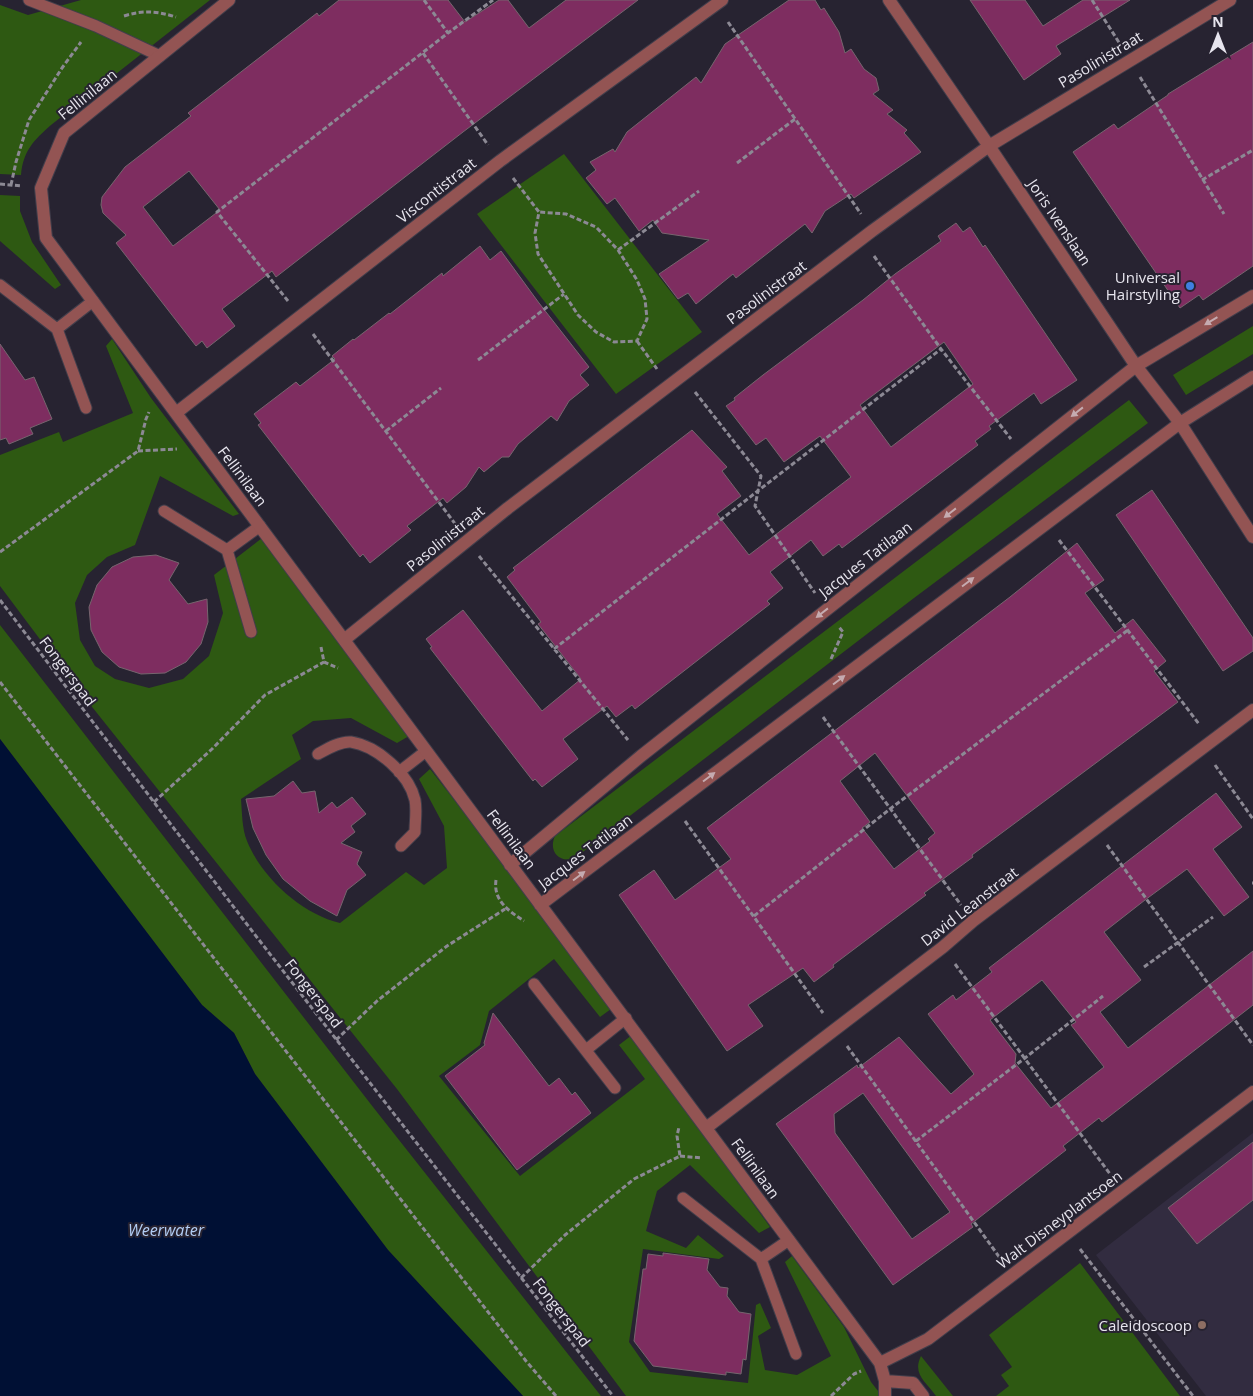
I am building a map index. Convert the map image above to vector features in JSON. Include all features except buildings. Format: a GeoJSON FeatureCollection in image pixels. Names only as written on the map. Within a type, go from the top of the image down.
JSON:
{"type":"FeatureCollection","features":[{"type":"Feature","properties":{"kind":"street","name":"Fellinilaan"},"geometry":{"type":"LineString","coordinates":[[230,0],[64,133],[40,188],[46,238],[880,1363],[885,1380],[885,1396]]}},
{"type":"Feature","properties":{"kind":"street","name":"Joris Ivenslaan"},"geometry":{"type":"LineString","coordinates":[[888,0],[989,146],[1136,366],[1180,423],[1253,537]]}},
{"type":"Feature","properties":{"kind":"street","name":"Pasolinistraat"},"geometry":{"type":"LineString","coordinates":[[344,640],[468,541],[682,376],[872,231],[989,146],[1230,0]]}},
{"type":"Feature","properties":{"kind":"street","name":"Viscontistraat"},"geometry":{"type":"LineString","coordinates":[[176,413],[500,161],[719,2]]}},
{"type":"Feature","properties":{"kind":"street","name":"Jacques Tatilaan"},"geometry":{"type":"LineString","coordinates":[[510,865],[641,756],[1136,366],[1253,296]]}},
{"type":"Feature","properties":{"kind":"street","name":"Jacques Tatilaan"},"geometry":{"type":"LineString","coordinates":[[540,905],[1180,423],[1253,376]]}},
{"type":"Feature","properties":{"kind":"street","name":"David Leanstraat"},"geometry":{"type":"LineString","coordinates":[[706,1128],[943,947],[974,921],[1253,710]]}},
{"type":"Feature","properties":{"kind":"street","name":"Walt Disneyplantsoen"},"geometry":{"type":"LineString","coordinates":[[880,1363],[928,1339],[1253,1092]]}},
{"type":"Feature","properties":{"kind":"street"},"geometry":{"type":"LineString","coordinates":[[885,1380],[913,1383],[923,1396]]}},
{"type":"Feature","properties":{"kind":"lane"},"geometry":{"type":"LineString","coordinates":[[29,0],[96,26],[160,56]]}},
{"type":"Feature","properties":{"kind":"lane"},"geometry":{"type":"LineString","coordinates":[[0,285],[57,329],[86,408]]}},
{"type":"Feature","properties":{"kind":"lane"},"geometry":{"type":"LineString","coordinates":[[57,329],[93,301]]}},
{"type":"Feature","properties":{"kind":"lane"},"geometry":{"type":"LineString","coordinates":[[164,511],[227,550],[251,632]]}},
{"type":"Feature","properties":{"kind":"lane","name":"Fellinilaan"},"geometry":{"type":"LineString","coordinates":[[227,550],[260,526]]}},
{"type":"Feature","properties":{"kind":"lane"},"geometry":{"type":"LineString","coordinates":[[318,754],[333,746],[350,742],[373,750],[392,763],[406,782],[415,800],[414,832],[401,846]]}},
{"type":"Feature","properties":{"kind":"lane"},"geometry":{"type":"LineString","coordinates":[[399,772],[426,751]]}},
{"type":"Feature","properties":{"kind":"lane"},"geometry":{"type":"LineString","coordinates":[[534,984],[615,1088]]}},
{"type":"Feature","properties":{"kind":"lane"},"geometry":{"type":"LineString","coordinates":[[586,1050],[626,1018]]}},
{"type":"Feature","properties":{"kind":"lane"},"geometry":{"type":"LineString","coordinates":[[683,1198],[761,1258],[796,1354]]}},
{"type":"Feature","properties":{"kind":"lane"},"geometry":{"type":"LineString","coordinates":[[761,1258],[788,1240]]}},
{"type":"Feature","properties":{"kind":"path"},"geometry":{"type":"LineString","coordinates":[[424,0],[448,33]]}},
{"type":"Feature","properties":{"kind":"path"},"geometry":{"type":"LineString","coordinates":[[1092,0],[1224,214]]}},
{"type":"Feature","properties":{"kind":"path"},"geometry":{"type":"LineString","coordinates":[[719,2],[795,119],[872,231]]}},
{"type":"Feature","properties":{"kind":"path"},"geometry":{"type":"LineString","coordinates":[[11,185],[29,120],[62,68],[90,30],[96,26],[134,13],[158,11],[197,26]]}},
{"type":"Feature","properties":{"kind":"path"},"geometry":{"type":"LineString","coordinates":[[423,53],[539,212],[535,233],[538,254],[578,315],[596,332],[614,342],[637,341]]}},
{"type":"Feature","properties":{"kind":"path"},"geometry":{"type":"LineString","coordinates":[[737,163],[795,119]]}},
{"type":"Feature","properties":{"kind":"path"},"geometry":{"type":"LineString","coordinates":[[1202,180],[1253,150]]}},
{"type":"Feature","properties":{"kind":"path"},"geometry":{"type":"LineString","coordinates":[[618,250],[699,191]]}},
{"type":"Feature","properties":{"kind":"path"},"geometry":{"type":"LineString","coordinates":[[539,212],[566,214],[596,227],[618,250],[637,280],[645,298],[646,319],[637,341]]}},
{"type":"Feature","properties":{"kind":"path"},"geometry":{"type":"LineString","coordinates":[[862,240],[941,349],[1024,455]]}},
{"type":"Feature","properties":{"kind":"path"},"geometry":{"type":"LineString","coordinates":[[478,360],[564,294]]}},
{"type":"Feature","properties":{"kind":"path"},"geometry":{"type":"LineString","coordinates":[[637,341],[669,386]]}},
{"type":"Feature","properties":{"kind":"path"},"geometry":{"type":"LineString","coordinates":[[554,649],[941,349]]}},
{"type":"Feature","properties":{"kind":"path"},"geometry":{"type":"LineString","coordinates":[[682,376],[761,476],[755,506],[843,632],[827,666]]}},
{"type":"Feature","properties":{"kind":"path"},"geometry":{"type":"LineString","coordinates":[[386,431],[441,388]]}},
{"type":"Feature","properties":{"kind":"path"},"geometry":{"type":"LineString","coordinates":[[138,451],[146,419],[161,393]]}},
{"type":"Feature","properties":{"kind":"path"},"geometry":{"type":"LineString","coordinates":[[0,552],[138,451],[184,448],[195,439]]}},
{"type":"Feature","properties":{"kind":"path"},"geometry":{"type":"LineString","coordinates":[[1047,523],[1128,630],[1208,745],[1253,819]]}},
{"type":"Feature","properties":{"kind":"path"},"geometry":{"type":"LineString","coordinates":[[468,541],[641,756]]}},
{"type":"Feature","properties":{"kind":"path","name":"Fongerspad"},"geometry":{"type":"LineString","coordinates":[[0,600],[336,1040],[613,1396]]}},
{"type":"Feature","properties":{"kind":"path"},"geometry":{"type":"LineString","coordinates":[[754,916],[890,810],[1128,630]]}},
{"type":"Feature","properties":{"kind":"path"},"geometry":{"type":"LineString","coordinates":[[154,802],[265,695],[324,662]]}},
{"type":"Feature","properties":{"kind":"path"},"geometry":{"type":"LineString","coordinates":[[0,682],[526,1361],[556,1396]]}},
{"type":"Feature","properties":{"kind":"path"},"geometry":{"type":"LineString","coordinates":[[811,700],[890,810],[974,921]]}},
{"type":"Feature","properties":{"kind":"path"},"geometry":{"type":"LineString","coordinates":[[1096,830],[1253,1044]]}},
{"type":"Feature","properties":{"kind":"path"},"geometry":{"type":"LineString","coordinates":[[336,1040],[377,1001],[447,946],[505,909]]}},
{"type":"Feature","properties":{"kind":"path"},"geometry":{"type":"LineString","coordinates":[[1144,968],[1212,917]]}},
{"type":"Feature","properties":{"kind":"path"},"geometry":{"type":"LineString","coordinates":[[943,947],[1122,1191]]}},
{"type":"Feature","properties":{"kind":"path"},"geometry":{"type":"LineString","coordinates":[[916,1141],[1025,1058],[1102,996]]}},
{"type":"Feature","properties":{"kind":"path"},"geometry":{"type":"LineString","coordinates":[[521,1278],[565,1234],[634,1179],[680,1156],[676,1136],[689,1105]]}},
{"type":"Feature","properties":{"kind":"path"},"geometry":{"type":"LineString","coordinates":[[1067,1233],[1194,1396]]}},
{"type":"Feature","properties":{"kind":"path"},"geometry":{"type":"LineString","coordinates":[[831,1396],[854,1374],[880,1363]]}},
{"type":"Feature","properties":{"kind":"shaded area","name":"Caleidoscoop"},"geometry":{"type":"Polygon","coordinates":[[[1253,1133],[1253,1396],[1206,1396],[1096,1255],[1253,1133]]]}},
{"type":"Feature","properties":{"kind":"green space"},"geometry":{"type":"Polygon","coordinates":[[[81,0],[210,0],[45,130],[30,147],[24,159],[21,175],[0,174],[0,5],[28,15],[81,0]]]}},
{"type":"Feature","properties":{"kind":"green space"},"geometry":{"type":"Polygon","coordinates":[[[564,154],[702,332],[616,394],[477,214],[564,154]]]}},
{"type":"Feature","properties":{"kind":"green space"},"geometry":{"type":"Polygon","coordinates":[[[0,195],[20,196],[20,211],[32,242],[61,285],[55,289],[0,241],[0,195]]]}},
{"type":"Feature","properties":{"kind":"green space"},"geometry":{"type":"Polygon","coordinates":[[[1253,326],[1253,354],[1186,395],[1173,375],[1253,326]]]}},
{"type":"Feature","properties":{"kind":"green space"},"geometry":{"type":"Polygon","coordinates":[[[112,339],[151,398],[239,514],[233,516],[160,476],[135,545],[107,557],[87,575],[75,603],[80,640],[95,666],[115,679],[149,688],[183,679],[209,656],[223,613],[214,575],[262,538],[409,736],[397,743],[351,718],[313,721],[292,735],[301,759],[241,799],[245,836],[263,868],[273,881],[298,903],[312,912],[340,923],[406,872],[424,885],[447,868],[444,826],[419,779],[430,769],[525,890],[611,1009],[600,1017],[554,959],[489,1011],[480,1045],[439,1076],[520,1176],[645,1079],[619,1045],[632,1035],[770,1227],[759,1233],[690,1165],[657,1191],[646,1231],[686,1248],[698,1235],[724,1256],[719,1259],[643,1249],[629,1342],[650,1372],[748,1383],[756,1305],[760,1303],[771,1328],[758,1336],[765,1370],[797,1375],[831,1356],[785,1262],[792,1256],[844,1327],[871,1382],[882,1396],[626,1396],[397,1089],[69,678],[0,586],[0,455],[59,432],[63,442],[133,413],[106,346],[112,339]]]}},
{"type":"Feature","properties":{"kind":"green space"},"geometry":{"type":"Polygon","coordinates":[[[1129,400],[1148,423],[914,598],[575,858],[564,859],[556,855],[553,847],[555,836],[1129,400]]]}},
{"type":"Feature","properties":{"kind":"green space"},"geometry":{"type":"Polygon","coordinates":[[[0,625],[373,1107],[601,1396],[523,1396],[388,1250],[255,1074],[234,1033],[202,1005],[0,739],[0,625]]]}},
{"type":"Feature","properties":{"kind":"green space"},"geometry":{"type":"Polygon","coordinates":[[[1080,1263],[1180,1396],[996,1396],[1009,1386],[1001,1375],[1012,1367],[989,1335],[1080,1263]]]}},
{"type":"Feature","properties":{"kind":"green space"},"geometry":{"type":"Polygon","coordinates":[[[921,1356],[953,1396],[936,1396],[924,1382],[918,1368],[921,1356]]]}},
{"type":"Feature","properties":{"kind":"water","name":"Weerwater"},"geometry":{"type":"Polygon","coordinates":[[[0,739],[202,1005],[234,1033],[255,1074],[388,1250],[523,1396],[0,1396],[0,739]]]}},
{"type":"Feature","properties":{"kind":"place","name":"Universal Hairstyling"},"geometry":{"type":"Point","coordinates":[1190,286]}},
{"type":"Feature","properties":{"kind":"place","name":"Caleidoscoop"},"geometry":{"type":"Point","coordinates":[1202,1325]}}]}
